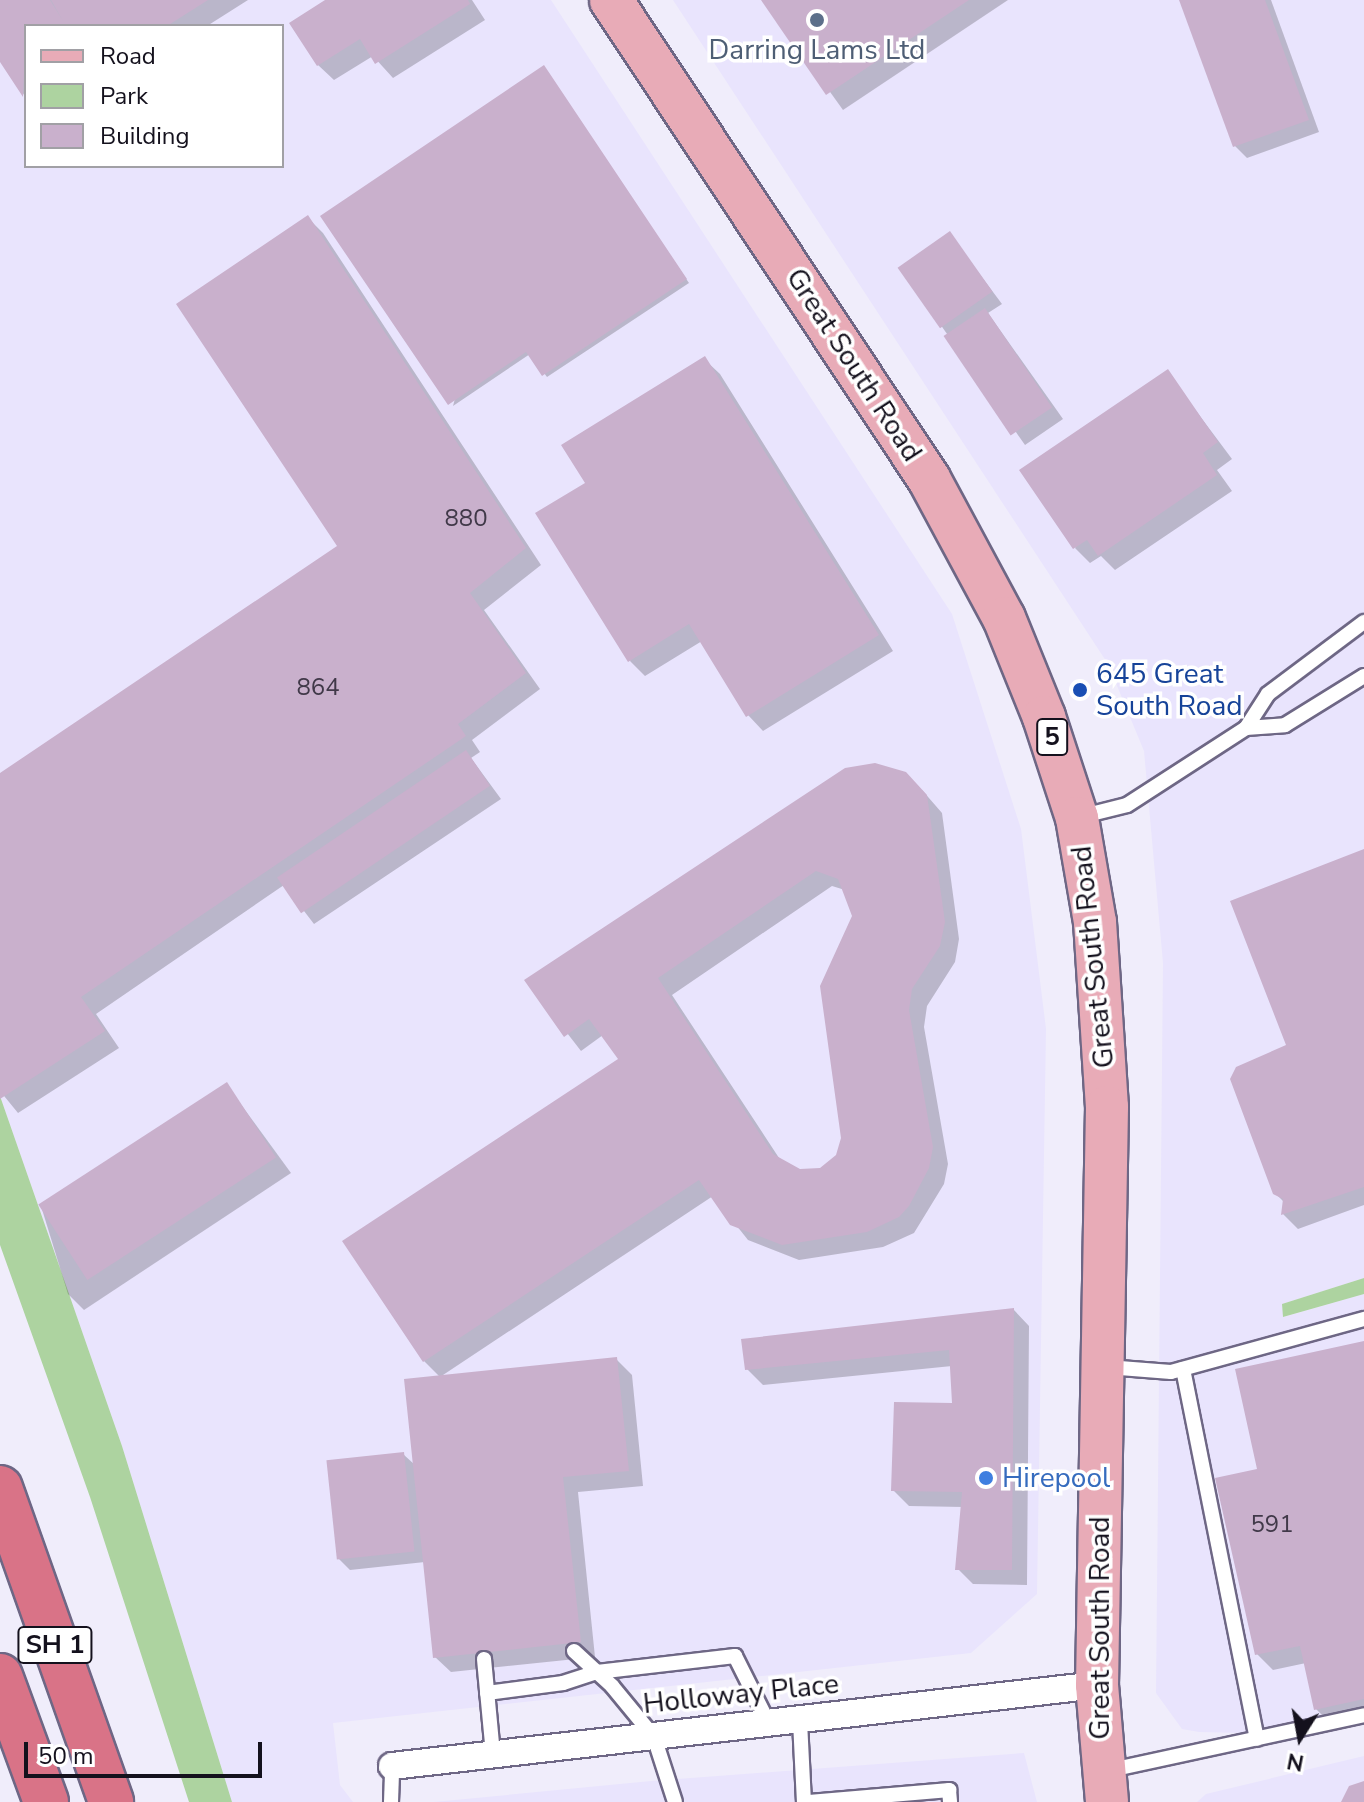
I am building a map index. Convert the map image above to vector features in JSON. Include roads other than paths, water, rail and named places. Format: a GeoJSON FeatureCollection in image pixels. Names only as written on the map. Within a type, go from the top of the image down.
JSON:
{"type":"FeatureCollection","features":[{"type":"Feature","properties":{"kind":"highway","name":"SH 1"},"geometry":{"type":"LineString","coordinates":[[0,1488],[111,1802]]}},
{"type":"Feature","properties":{"kind":"highway","name":"SH 1"},"geometry":{"type":"LineString","coordinates":[[0,1676],[46,1802]]}},
{"type":"Feature","properties":{"kind":"main road","name":"Great South Road"},"geometry":{"type":"LineString","coordinates":[[611,0],[929,479],[1004,618],[1044,717],[1077,818],[1095,922],[1107,1107],[1097,1685],[1105,1787]]}},
{"type":"Feature","properties":{"kind":"street","name":"Holloway Place"},"geometry":{"type":"LineString","coordinates":[[392,1766],[1097,1685]]}},
{"type":"Feature","properties":{"kind":"lane"},"geometry":{"type":"LineString","coordinates":[[1077,818],[1127,805],[1246,728],[1268,694],[1364,622]]}},
{"type":"Feature","properties":{"kind":"lane"},"geometry":{"type":"LineString","coordinates":[[1246,728],[1285,725],[1364,676]]}},
{"type":"Feature","properties":{"kind":"lane"},"geometry":{"type":"LineString","coordinates":[[1103,1366],[1183,1369],[1364,1319]]}},
{"type":"Feature","properties":{"kind":"lane"},"geometry":{"type":"LineString","coordinates":[[1183,1369],[1257,1739]]}},
{"type":"Feature","properties":{"kind":"lane"},"geometry":{"type":"LineString","coordinates":[[574,1651],[597,1672],[654,1737],[675,1802]]}},
{"type":"Feature","properties":{"kind":"lane"},"geometry":{"type":"LineString","coordinates":[[487,1693],[563,1683],[597,1672],[735,1656],[769,1724]]}},
{"type":"Feature","properties":{"kind":"lane"},"geometry":{"type":"LineString","coordinates":[[484,1659],[493,1754]]}},
{"type":"Feature","properties":{"kind":"lane"},"geometry":{"type":"LineString","coordinates":[[1105,1787],[1257,1739],[1364,1715]]}},
{"type":"Feature","properties":{"kind":"lane"},"geometry":{"type":"LineString","coordinates":[[800,1721],[807,1802],[949,1790],[950,1802]]}},
{"type":"Feature","properties":{"kind":"lane"},"geometry":{"type":"LineString","coordinates":[[391,1802],[392,1766]]}},
{"type":"Feature","properties":{"kind":"place","name":"Darring Lams Ltd"},"geometry":{"type":"Point","coordinates":[817,20]}},
{"type":"Feature","properties":{"kind":"place","name":"645 Great South Road"},"geometry":{"type":"Point","coordinates":[1080,690]}},
{"type":"Feature","properties":{"kind":"place","name":"Hirepool"},"geometry":{"type":"Point","coordinates":[986,1478]}}]}
